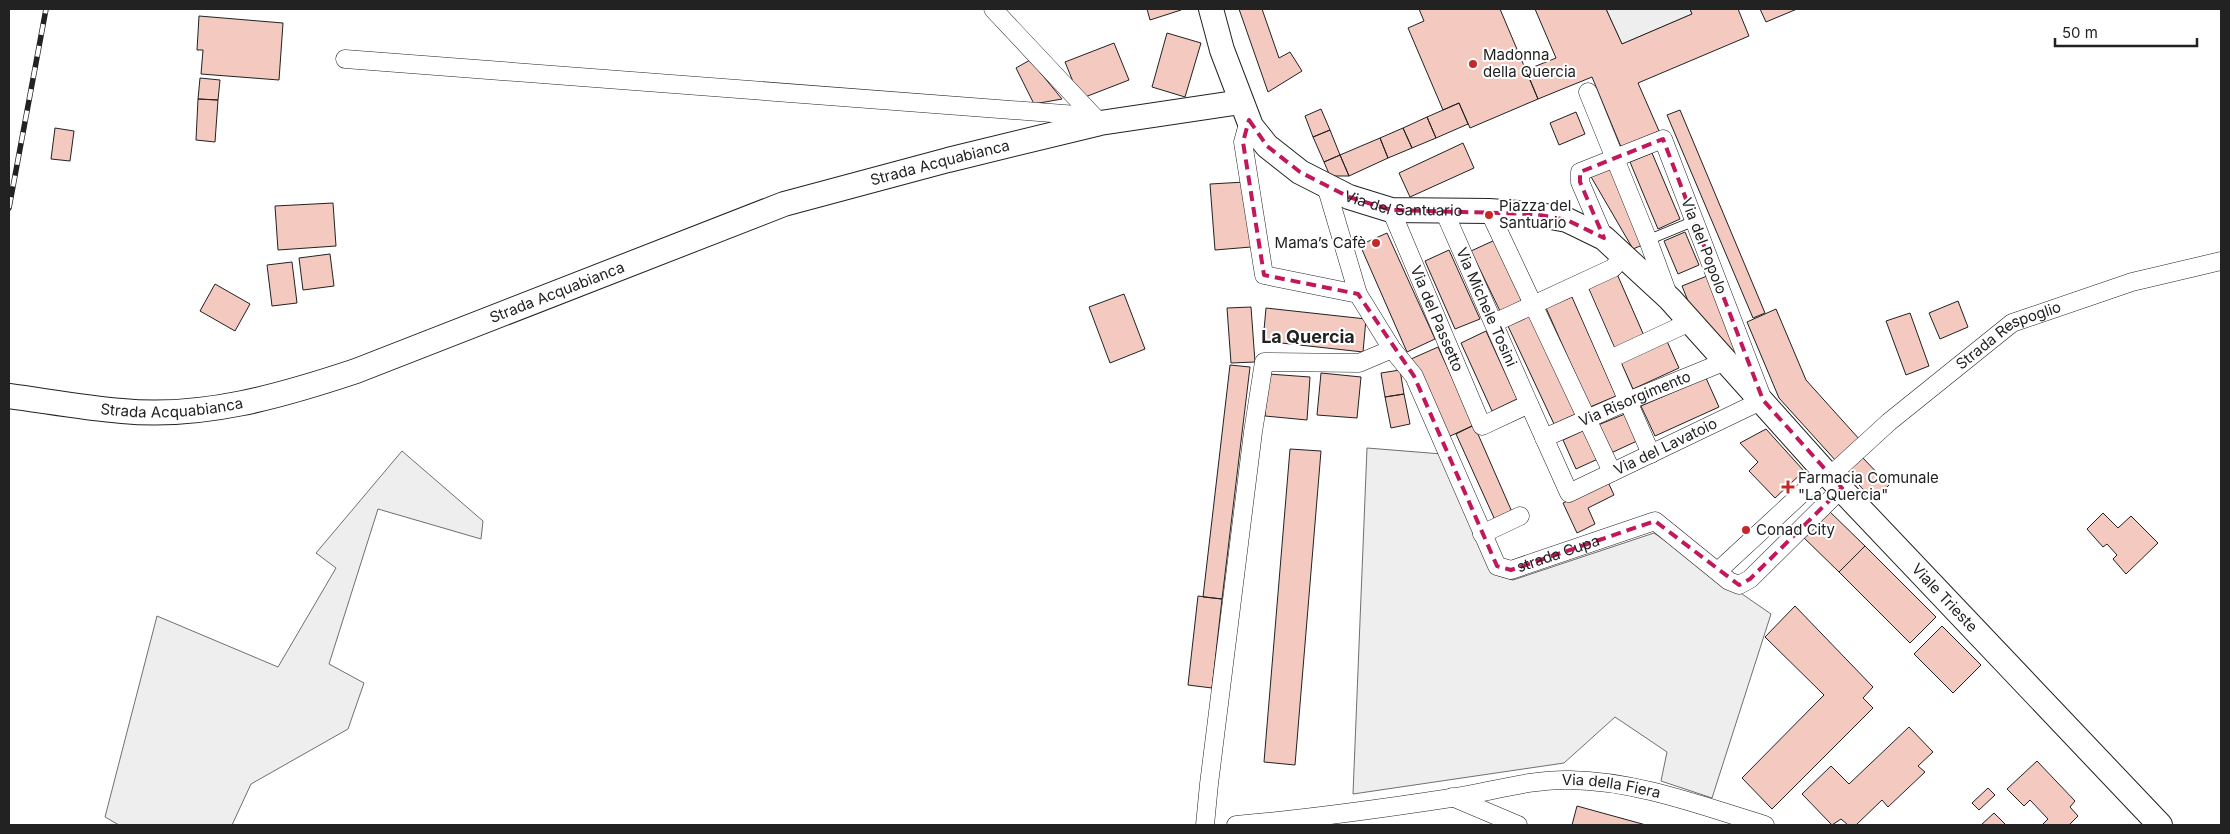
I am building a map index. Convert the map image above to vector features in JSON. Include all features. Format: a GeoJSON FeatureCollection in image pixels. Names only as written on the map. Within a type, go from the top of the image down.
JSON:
{"type":"FeatureCollection","features":[{"type":"Feature","properties":{"kind":"main road","name":"Via del Santuario"},"geometry":{"type":"LineString","coordinates":[[1211,9],[1222,50],[1245,111],[1267,146],[1300,172],[1349,198],[1391,210],[1490,211],[1535,214],[1567,220],[1604,238],[1624,255],[1670,299],[1729,364]]}},
{"type":"Feature","properties":{"kind":"main road","name":"Strada Acquabianca"},"geometry":{"type":"LineString","coordinates":[[9,396],[123,412],[182,411],[240,404],[298,390],[356,371],[784,204],[948,160],[1100,123],[1245,111]]}},
{"type":"Feature","properties":{"kind":"main road","name":"Viale Trieste"},"geometry":{"type":"LineString","coordinates":[[1729,364],[1832,479],[2160,825]]}},
{"type":"Feature","properties":{"kind":"street"},"geometry":{"type":"LineString","coordinates":[[993,9],[1100,123]]}},
{"type":"Feature","properties":{"kind":"street","name":"Strada Acquabianca"},"geometry":{"type":"LineString","coordinates":[[345,59],[1077,115],[1100,123]]}},
{"type":"Feature","properties":{"kind":"street","name":"Via del Santuario"},"geometry":{"type":"LineString","coordinates":[[1588,92],[1616,158],[1670,299]]}},
{"type":"Feature","properties":{"kind":"street"},"geometry":{"type":"LineString","coordinates":[[1245,111],[1243,142],[1264,275],[1358,294]]}},
{"type":"Feature","properties":{"kind":"street","name":"Via del Popolo"},"geometry":{"type":"LineString","coordinates":[[1616,158],[1663,139],[1763,400]]}},
{"type":"Feature","properties":{"kind":"street"},"geometry":{"type":"LineString","coordinates":[[1604,238],[1580,182],[1580,172],[1616,158]]}},
{"type":"Feature","properties":{"kind":"street","name":"strada Cupa"},"geometry":{"type":"LineString","coordinates":[[1326,186],[1358,294],[1392,349],[1414,376],[1482,534],[1498,566],[1512,570],[1655,521],[1718,571]]}},
{"type":"Feature","properties":{"kind":"street","name":"Via del Passetto"},"geometry":{"type":"LineString","coordinates":[[1391,210],[1482,426],[1530,404]]}},
{"type":"Feature","properties":{"kind":"street","name":"Via Michele Tosini"},"geometry":{"type":"LineString","coordinates":[[1444,210],[1570,493]]}},
{"type":"Feature","properties":{"kind":"street"},"geometry":{"type":"LineString","coordinates":[[1490,211],[1612,472]]}},
{"type":"Feature","properties":{"kind":"street"},"geometry":{"type":"LineString","coordinates":[[1494,323],[1613,268],[1624,255]]}},
{"type":"Feature","properties":{"kind":"street","name":"Strada Respoglio"},"geometry":{"type":"LineString","coordinates":[[1832,479],[1889,422],[2012,323],[2132,282],[2221,261]]}},
{"type":"Feature","properties":{"kind":"street"},"geometry":{"type":"LineString","coordinates":[[1577,285],[1651,454]]}},
{"type":"Feature","properties":{"kind":"street"},"geometry":{"type":"LineString","coordinates":[[1610,359],[1690,322]]}},
{"type":"Feature","properties":{"kind":"street"},"geometry":{"type":"LineString","coordinates":[[1210,824],[1248,471],[1264,362],[1359,363],[1392,349]]}},
{"type":"Feature","properties":{"kind":"street","name":"Via Risorgimento"},"geometry":{"type":"LineString","coordinates":[[1544,438],[1628,401],[1729,364]]}},
{"type":"Feature","properties":{"kind":"street","name":"Via del Lavatoio"},"geometry":{"type":"LineString","coordinates":[[1570,493],[1763,400]]}},
{"type":"Feature","properties":{"kind":"street"},"geometry":{"type":"LineString","coordinates":[[1832,479],[1744,583],[1735,584],[1718,571],[1832,479]]}},
{"type":"Feature","properties":{"kind":"street"},"geometry":{"type":"LineString","coordinates":[[1482,534],[1520,516]]}},
{"type":"Feature","properties":{"kind":"street","name":"Via della Fiera"},"geometry":{"type":"LineString","coordinates":[[1236,825],[1282,821],[1452,798],[1531,782],[1570,780],[1636,786],[1765,825]]}},
{"type":"Feature","properties":{"kind":"street","name":"Via della Fiera"},"geometry":{"type":"LineString","coordinates":[[1452,798],[1518,825]]}},
{"type":"Feature","properties":{"kind":"lane"},"geometry":{"type":"LineString","coordinates":[[1648,240],[1694,221]]}},
{"type":"Feature","properties":{"kind":"highlighted area"},"geometry":{"type":"Polygon","coordinates":[[[1249,120],[1267,146],[1300,172],[1349,197],[1391,210],[1535,214],[1567,220],[1604,238],[1580,182],[1580,172],[1663,139],[1763,400],[1842,488],[1750,579],[1739,585],[1655,521],[1511,570],[1497,566],[1414,376],[1358,294],[1264,275],[1243,142],[1249,120]]]}},
{"type":"Feature","properties":{"kind":"shaded area"},"geometry":{"type":"Polygon","coordinates":[[[1606,9],[1690,9],[1692,14],[1622,44],[1606,9]]]}},
{"type":"Feature","properties":{"kind":"shaded area"},"geometry":{"type":"Polygon","coordinates":[[[1367,448],[1442,454],[1490,569],[1496,575],[1513,580],[1654,533],[1771,614],[1712,798],[1661,781],[1667,752],[1615,717],[1564,763],[1353,794],[1367,448]]]}},
{"type":"Feature","properties":{"kind":"shaded area"},"geometry":{"type":"Polygon","coordinates":[[[402,451],[483,521],[481,539],[378,509],[329,664],[364,683],[348,729],[251,784],[232,825],[119,825],[105,817],[157,616],[278,667],[336,568],[316,553],[402,451]]]}},
{"type":"Feature","properties":{"kind":"building"},"geometry":{"type":"Polygon","coordinates":[[[1147,9],[1180,9],[1181,10],[1150,20],[1147,9]]]}},
{"type":"Feature","properties":{"kind":"building"},"geometry":{"type":"Polygon","coordinates":[[[1239,9],[1262,9],[1279,58],[1290,52],[1302,71],[1268,92],[1239,9]]]}},
{"type":"Feature","properties":{"kind":"building","name":"Madonna della Quercia"},"geometry":{"type":"Polygon","coordinates":[[[1419,9],[1500,9],[1538,99],[1470,128],[1459,103],[1443,110],[1408,28],[1424,21],[1419,9]]]}},
{"type":"Feature","properties":{"kind":"building"},"geometry":{"type":"Polygon","coordinates":[[[1535,9],[1606,9],[1622,44],[1692,14],[1690,9],[1738,9],[1749,36],[1638,83],[1659,131],[1621,147],[1592,77],[1538,99],[1526,70],[1556,58],[1535,9]]]}},
{"type":"Feature","properties":{"kind":"building"},"geometry":{"type":"Polygon","coordinates":[[[1760,9],[1797,9],[1766,22],[1760,9]]]}},
{"type":"Feature","properties":{"kind":"building"},"geometry":{"type":"Polygon","coordinates":[[[199,16],[283,23],[279,80],[201,74],[203,50],[197,50],[199,16]]]}},
{"type":"Feature","properties":{"kind":"building"},"geometry":{"type":"Polygon","coordinates":[[[1167,33],[1201,43],[1185,97],[1152,87],[1167,33]]]}},
{"type":"Feature","properties":{"kind":"building"},"geometry":{"type":"Polygon","coordinates":[[[1114,43],[1129,80],[1080,99],[1065,62],[1114,43]]]}},
{"type":"Feature","properties":{"kind":"building"},"geometry":{"type":"Polygon","coordinates":[[[1030,60],[1062,99],[1034,104],[1016,68],[1030,60]]]}},
{"type":"Feature","properties":{"kind":"building"},"geometry":{"type":"Polygon","coordinates":[[[200,78],[220,80],[218,100],[198,99],[200,78]]]}},
{"type":"Feature","properties":{"kind":"building"},"geometry":{"type":"Polygon","coordinates":[[[198,99],[218,100],[215,142],[196,140],[198,99]]]}},
{"type":"Feature","properties":{"kind":"building"},"geometry":{"type":"Polygon","coordinates":[[[1459,103],[1468,124],[1436,138],[1427,117],[1459,103]]]}},
{"type":"Feature","properties":{"kind":"building"},"geometry":{"type":"Polygon","coordinates":[[[1321,109],[1330,130],[1313,137],[1305,116],[1321,109]]]}},
{"type":"Feature","properties":{"kind":"building"},"geometry":{"type":"Polygon","coordinates":[[[1680,110],[1765,313],[1753,318],[1667,115],[1680,110]]]}},
{"type":"Feature","properties":{"kind":"building"},"geometry":{"type":"Polygon","coordinates":[[[1576,112],[1585,134],[1559,145],[1550,123],[1576,112]]]}},
{"type":"Feature","properties":{"kind":"building"},"geometry":{"type":"Polygon","coordinates":[[[1427,117],[1436,138],[1412,148],[1403,128],[1427,117]]]}},
{"type":"Feature","properties":{"kind":"building"},"geometry":{"type":"Polygon","coordinates":[[[55,128],[74,131],[70,161],[51,159],[55,128]]]}},
{"type":"Feature","properties":{"kind":"building"},"geometry":{"type":"Polygon","coordinates":[[[1403,128],[1412,148],[1388,158],[1380,138],[1403,128]]]}},
{"type":"Feature","properties":{"kind":"building"},"geometry":{"type":"Polygon","coordinates":[[[1330,130],[1340,155],[1324,162],[1313,137],[1330,130]]]}},
{"type":"Feature","properties":{"kind":"building"},"geometry":{"type":"Polygon","coordinates":[[[1380,138],[1388,158],[1349,176],[1340,155],[1380,138]]]}},
{"type":"Feature","properties":{"kind":"building"},"geometry":{"type":"Polygon","coordinates":[[[1463,143],[1474,168],[1410,197],[1399,173],[1463,143]]]}},
{"type":"Feature","properties":{"kind":"building"},"geometry":{"type":"Polygon","coordinates":[[[1652,153],[1680,219],[1658,229],[1630,162],[1652,153]]]}},
{"type":"Feature","properties":{"kind":"building"},"geometry":{"type":"Polygon","coordinates":[[[1340,155],[1349,176],[1330,176],[1324,162],[1340,155]]]}},
{"type":"Feature","properties":{"kind":"building"},"geometry":{"type":"Polygon","coordinates":[[[1611,166],[1645,244],[1633,249],[1590,175],[1611,166]]]}},
{"type":"Feature","properties":{"kind":"building"},"geometry":{"type":"Polygon","coordinates":[[[1245,182],[1251,247],[1215,250],[1210,184],[1245,182]]]}},
{"type":"Feature","properties":{"kind":"building"},"geometry":{"type":"Polygon","coordinates":[[[333,203],[336,246],[278,250],[275,206],[333,203]]]}},
{"type":"Feature","properties":{"kind":"building"},"geometry":{"type":"Polygon","coordinates":[[[1685,232],[1699,265],[1678,274],[1664,241],[1685,232]]]}},
{"type":"Feature","properties":{"kind":"building"},"geometry":{"type":"Polygon","coordinates":[[[1387,233],[1435,339],[1407,352],[1360,245],[1387,233]]]}},
{"type":"Feature","properties":{"kind":"building"},"geometry":{"type":"Polygon","coordinates":[[[1495,240],[1523,300],[1500,311],[1471,251],[1495,240]]]}},
{"type":"Feature","properties":{"kind":"building"},"geometry":{"type":"Polygon","coordinates":[[[1449,250],[1480,319],[1455,329],[1425,261],[1449,250]]]}},
{"type":"Feature","properties":{"kind":"building"},"geometry":{"type":"Polygon","coordinates":[[[330,254],[334,286],[303,290],[299,258],[330,254]]]}},
{"type":"Feature","properties":{"kind":"building"},"geometry":{"type":"Polygon","coordinates":[[[292,262],[297,303],[272,306],[267,265],[292,262]]]}},
{"type":"Feature","properties":{"kind":"building"},"geometry":{"type":"Polygon","coordinates":[[[1617,274],[1645,338],[1616,351],[1588,287],[1617,274]]]}},
{"type":"Feature","properties":{"kind":"building"},"geometry":{"type":"Polygon","coordinates":[[[1707,276],[1739,349],[1727,354],[1696,321],[1682,286],[1707,276]]]}},
{"type":"Feature","properties":{"kind":"building"},"geometry":{"type":"Polygon","coordinates":[[[215,284],[250,304],[235,331],[200,311],[215,284]]]}},
{"type":"Feature","properties":{"kind":"building"},"geometry":{"type":"Polygon","coordinates":[[[1124,294],[1145,349],[1110,363],[1089,307],[1124,294]]]}},
{"type":"Feature","properties":{"kind":"building"},"geometry":{"type":"Polygon","coordinates":[[[1572,297],[1616,396],[1590,407],[1546,308],[1572,297]]]}},
{"type":"Feature","properties":{"kind":"building"},"geometry":{"type":"Polygon","coordinates":[[[1958,301],[1968,327],[1940,339],[1929,313],[1958,301]]]}},
{"type":"Feature","properties":{"kind":"building"},"geometry":{"type":"Polygon","coordinates":[[[1251,307],[1255,362],[1231,363],[1227,308],[1251,307]]]}},
{"type":"Feature","properties":{"kind":"building"},"geometry":{"type":"Polygon","coordinates":[[[1266,308],[1366,319],[1363,352],[1263,341],[1266,308]]]}},
{"type":"Feature","properties":{"kind":"building"},"geometry":{"type":"Polygon","coordinates":[[[1776,309],[1806,380],[1860,440],[1836,461],[1779,398],[1747,322],[1776,309]]]}},
{"type":"Feature","properties":{"kind":"building"},"geometry":{"type":"Polygon","coordinates":[[[1531,313],[1578,413],[1554,424],[1507,324],[1531,313]]]}},
{"type":"Feature","properties":{"kind":"building"},"geometry":{"type":"Polygon","coordinates":[[[1910,313],[1929,366],[1906,375],[1886,321],[1910,313]]]}},
{"type":"Feature","properties":{"kind":"building"},"geometry":{"type":"Polygon","coordinates":[[[1486,331],[1517,399],[1492,411],[1461,343],[1486,331]]]}},
{"type":"Feature","properties":{"kind":"building"},"geometry":{"type":"Polygon","coordinates":[[[1666,339],[1679,368],[1633,389],[1620,360],[1666,339]]]}},
{"type":"Feature","properties":{"kind":"building"},"geometry":{"type":"Polygon","coordinates":[[[1438,347],[1474,425],[1446,438],[1411,359],[1438,347]]]}},
{"type":"Feature","properties":{"kind":"building"},"geometry":{"type":"Polygon","coordinates":[[[1230,365],[1250,367],[1222,599],[1203,597],[1230,365]]]}},
{"type":"Feature","properties":{"kind":"building"},"geometry":{"type":"Polygon","coordinates":[[[1400,370],[1404,394],[1385,397],[1381,373],[1400,370]]]}},
{"type":"Feature","properties":{"kind":"building"},"geometry":{"type":"Polygon","coordinates":[[[1321,373],[1361,377],[1357,418],[1317,415],[1321,373]]]}},
{"type":"Feature","properties":{"kind":"building"},"geometry":{"type":"Polygon","coordinates":[[[1268,374],[1310,377],[1307,420],[1265,416],[1268,374]]]}},
{"type":"Feature","properties":{"kind":"building"},"geometry":{"type":"Polygon","coordinates":[[[1706,378],[1719,407],[1655,436],[1641,406],[1706,378]]]}},
{"type":"Feature","properties":{"kind":"building"},"geometry":{"type":"Polygon","coordinates":[[[1404,394],[1410,424],[1391,428],[1385,397],[1404,394]]]}},
{"type":"Feature","properties":{"kind":"building"},"geometry":{"type":"Polygon","coordinates":[[[1625,414],[1637,441],[1611,453],[1598,425],[1625,414]]]}},
{"type":"Feature","properties":{"kind":"building"},"geometry":{"type":"Polygon","coordinates":[[[1474,425],[1512,512],[1495,520],[1456,434],[1474,425]]]}},
{"type":"Feature","properties":{"kind":"building"},"geometry":{"type":"Polygon","coordinates":[[[1587,429],[1600,458],[1576,469],[1563,440],[1587,429]]]}},
{"type":"Feature","properties":{"kind":"building"},"geometry":{"type":"Polygon","coordinates":[[[1766,429],[1804,471],[1775,498],[1749,471],[1758,462],[1740,443],[1766,429]]]}},
{"type":"Feature","properties":{"kind":"building"},"geometry":{"type":"Polygon","coordinates":[[[1290,449],[1321,451],[1295,765],[1264,762],[1290,449]]]}},
{"type":"Feature","properties":{"kind":"building"},"geometry":{"type":"Polygon","coordinates":[[[1860,455],[1889,485],[1873,500],[1845,470],[1860,455]]]}},
{"type":"Feature","properties":{"kind":"building"},"geometry":{"type":"Polygon","coordinates":[[[1608,482],[1614,495],[1588,508],[1595,524],[1577,533],[1563,503],[1608,482]]]}},
{"type":"Feature","properties":{"kind":"building"},"geometry":{"type":"Polygon","coordinates":[[[1827,509],[1865,546],[1839,572],[1801,535],[1827,509]]]}},
{"type":"Feature","properties":{"kind":"building"},"geometry":{"type":"Polygon","coordinates":[[[2103,513],[2118,528],[2131,516],[2158,543],[2126,574],[2113,559],[2117,555],[2107,544],[2103,547],[2087,529],[2103,513]]]}},
{"type":"Feature","properties":{"kind":"building"},"geometry":{"type":"Polygon","coordinates":[[[1865,546],[1936,617],[1910,643],[1839,572],[1865,546]]]}},
{"type":"Feature","properties":{"kind":"building"},"geometry":{"type":"Polygon","coordinates":[[[1198,596],[1222,599],[1212,688],[1188,685],[1198,596]]]}},
{"type":"Feature","properties":{"kind":"building"},"geometry":{"type":"Polygon","coordinates":[[[1795,606],[1873,687],[1863,698],[1873,708],[1772,809],[1742,778],[1824,695],[1765,637],[1795,606]]]}},
{"type":"Feature","properties":{"kind":"building"},"geometry":{"type":"Polygon","coordinates":[[[1942,626],[1981,665],[1953,693],[1914,654],[1942,626]]]}},
{"type":"Feature","properties":{"kind":"building"},"geometry":{"type":"Polygon","coordinates":[[[1909,727],[1933,752],[1918,766],[1925,772],[1888,807],[1882,800],[1856,825],[1848,825],[1841,819],[1832,825],[1802,794],[1831,766],[1849,784],[1909,727]]]}},
{"type":"Feature","properties":{"kind":"building"},"geometry":{"type":"Polygon","coordinates":[[[2037,761],[2075,801],[2070,807],[2078,816],[2069,825],[2042,825],[2048,819],[2030,800],[2024,806],[2007,789],[2037,761]]]}},
{"type":"Feature","properties":{"kind":"building"},"geometry":{"type":"Polygon","coordinates":[[[1988,788],[1995,795],[1979,810],[1972,803],[1988,788]]]}},
{"type":"Feature","properties":{"kind":"building"},"geometry":{"type":"Polygon","coordinates":[[[1577,806],[1646,825],[1572,825],[1577,806]]]}},
{"type":"Feature","properties":{"kind":"building"},"geometry":{"type":"Polygon","coordinates":[[[1994,813],[2006,825],[1981,825],[1994,813]]]}},
{"type":"Feature","properties":{"kind":"railway"},"geometry":{"type":"LineString","coordinates":[[9,208],[46,9]]}},
{"type":"Feature","properties":{"kind":"place","name":"Madonna della Quercia"},"geometry":{"type":"Point","coordinates":[1473,64]}},
{"type":"Feature","properties":{"kind":"place","name":"Piazza del Santuario"},"geometry":{"type":"Point","coordinates":[1489,215]}},
{"type":"Feature","properties":{"kind":"place","name":"Mama’s Cafè"},"geometry":{"type":"Point","coordinates":[1376,243]}},
{"type":"Feature","properties":{"kind":"place","name":"Farmacia Comunale \"La Quercia\""},"geometry":{"type":"Point","coordinates":[1788,487]}},
{"type":"Feature","properties":{"kind":"place","name":"Conad City"},"geometry":{"type":"Point","coordinates":[1746,530]}},
{"type":"Feature","properties":{"kind":"district","name":"La Quercia"},"geometry":{"type":"Point","coordinates":[1308,337]}}]}
